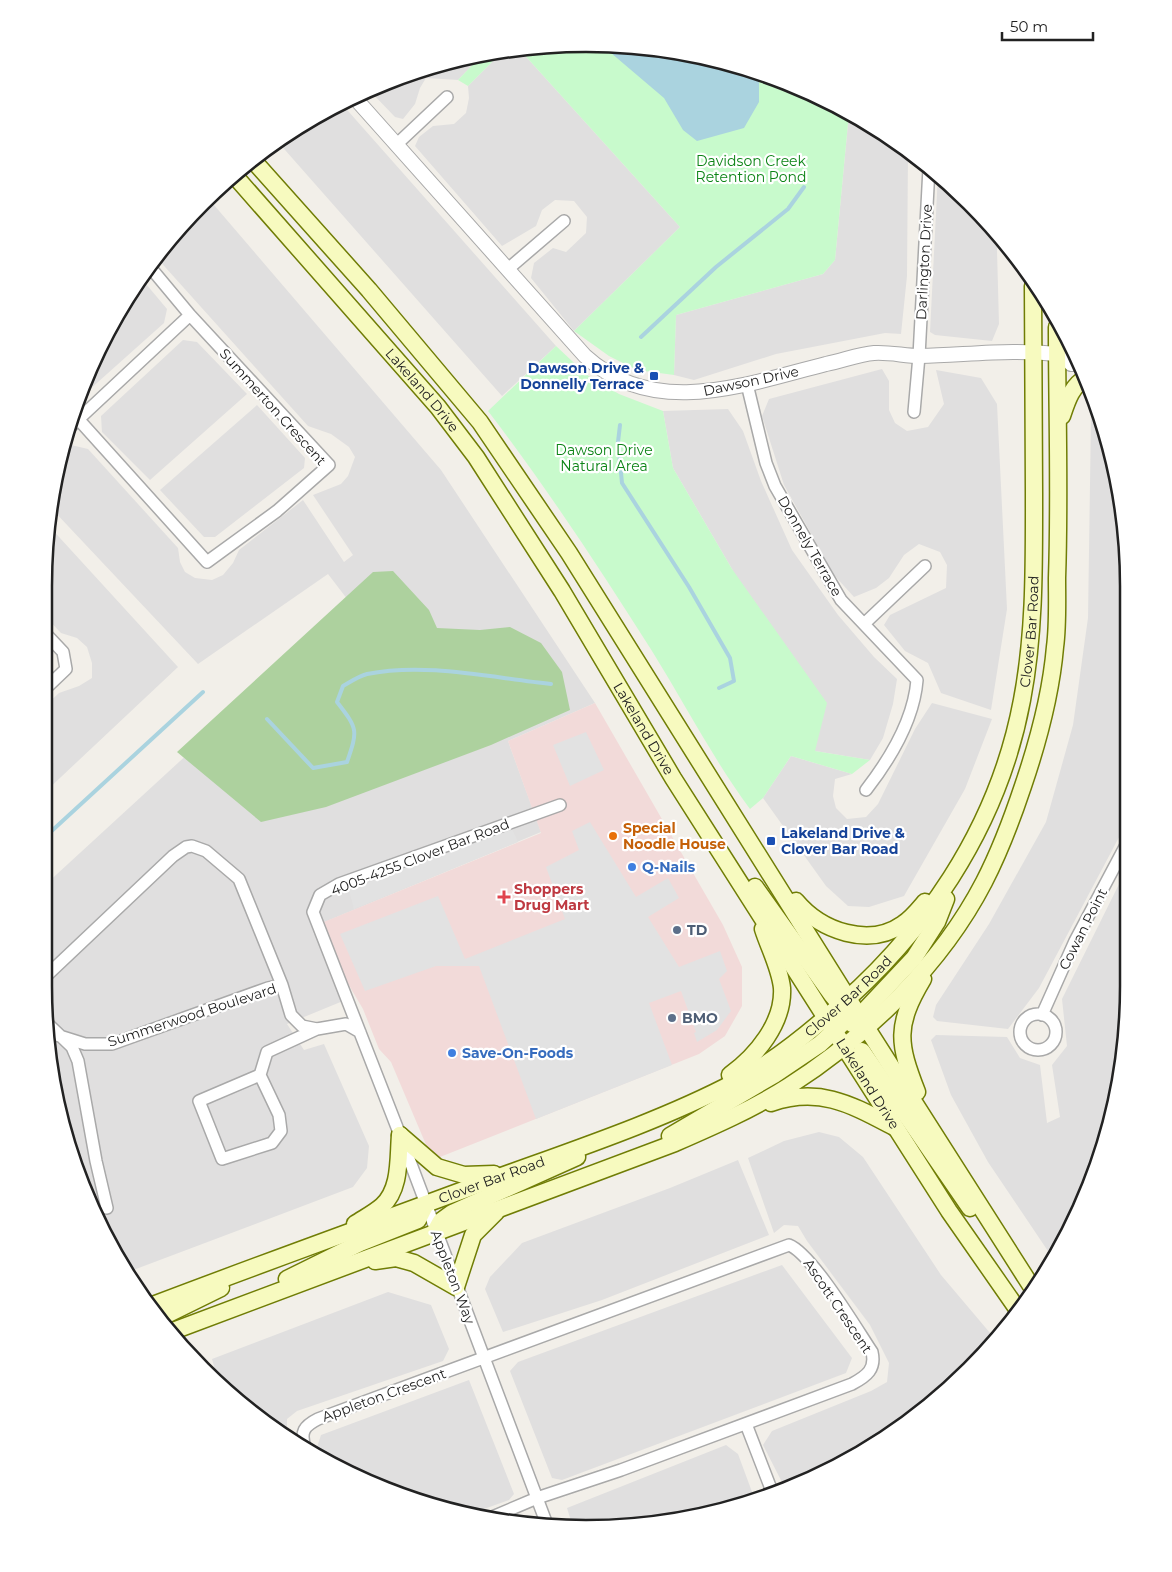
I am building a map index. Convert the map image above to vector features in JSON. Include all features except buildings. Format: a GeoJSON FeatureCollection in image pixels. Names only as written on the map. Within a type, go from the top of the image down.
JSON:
{"type":"FeatureCollection","features":[{"type":"Feature","properties":{"kind":"main road","name":"Lakeland Drive"},"geometry":{"type":"LineString","coordinates":[[258,166],[369,290],[480,422],[569,553],[768,867],[848,1022],[895,1128],[949,1211],[1014,1304]]}},
{"type":"Feature","properties":{"kind":"main road","name":"Lakeland Drive"},"geometry":{"type":"LineString","coordinates":[[239,181],[438,408],[476,457],[562,591],[622,695],[752,901],[928,1122],[1029,1283]]}},
{"type":"Feature","properties":{"kind":"main road","name":"Clover Bar Road"},"geometry":{"type":"LineString","coordinates":[[178,1330],[675,1143],[738,1114],[788,1086],[848,1022],[901,946],[925,917],[962,862],[984,819],[1005,766],[1022,704],[1033,634],[1033,295]]}},
{"type":"Feature","properties":{"kind":"main road","name":"Clover Bar Road"},"geometry":{"type":"LineString","coordinates":[[157,1303],[338,1238],[629,1128],[736,1082],[795,1043],[848,1022],[901,994],[940,950],[984,883],[1009,827],[1030,767],[1047,698],[1056,647],[1058,427],[1064,352]]}},
{"type":"Feature","properties":{"kind":"main road"},"geometry":{"type":"LineString","coordinates":[[1058,427],[1069,396],[1079,381]]}},
{"type":"Feature","properties":{"kind":"main road"},"geometry":{"type":"LineString","coordinates":[[703,824],[757,888],[848,1022],[895,1102],[966,1203],[1012,1256]]}},
{"type":"Feature","properties":{"kind":"main road"},"geometry":{"type":"LineString","coordinates":[[768,867],[806,912],[839,931],[866,935],[886,932],[903,924],[962,862]]}},
{"type":"Feature","properties":{"kind":"main road"},"geometry":{"type":"LineString","coordinates":[[691,1102],[754,1056],[767,1038],[778,1010],[782,989],[777,966],[752,901]]}},
{"type":"Feature","properties":{"kind":"main road"},"geometry":{"type":"LineString","coordinates":[[928,1122],[901,1045],[908,1010],[915,992],[940,950]]}},
{"type":"Feature","properties":{"kind":"main road"},"geometry":{"type":"LineString","coordinates":[[632,1158],[774,1075],[848,1022]]}},
{"type":"Feature","properties":{"kind":"main road"},"geometry":{"type":"LineString","coordinates":[[738,1114],[789,1097],[817,1096],[856,1107],[895,1128]]}},
{"type":"Feature","properties":{"kind":"main road"},"geometry":{"type":"LineString","coordinates":[[435,1232],[441,1221],[452,1213],[561,1165],[629,1128]]}},
{"type":"Feature","properties":{"kind":"main road"},"geometry":{"type":"LineString","coordinates":[[400,1134],[437,1167],[464,1175],[506,1174]]}},
{"type":"Feature","properties":{"kind":"main road"},"geometry":{"type":"LineString","coordinates":[[338,1238],[382,1206],[393,1191],[396,1182],[400,1134]]}},
{"type":"Feature","properties":{"kind":"main road"},"geometry":{"type":"LineString","coordinates":[[256,1300],[296,1273],[360,1243],[418,1220],[426,1204]]}},
{"type":"Feature","properties":{"kind":"main road"},"geometry":{"type":"LineString","coordinates":[[351,1264],[396,1258],[414,1263],[456,1287],[473,1236],[500,1208]]}},
{"type":"Feature","properties":{"kind":"main road"},"geometry":{"type":"LineString","coordinates":[[166,1315],[208,1296],[260,1266]]}},
{"type":"Feature","properties":{"kind":"main road"},"geometry":{"type":"LineString","coordinates":[[154,1299],[189,1291]]}},
{"type":"Feature","properties":{"kind":"street"},"geometry":{"type":"LineString","coordinates":[[396,145],[447,97]]}},
{"type":"Feature","properties":{"kind":"street","name":"Dawson Drive"},"geometry":{"type":"LineString","coordinates":[[360,103],[584,356],[596,366],[617,378],[650,389],[680,394],[713,391],[747,384],[874,353],[919,356],[1012,350],[1033,353],[1064,352]]}},
{"type":"Feature","properties":{"kind":"street","name":"Darlington Drive"},"geometry":{"type":"LineString","coordinates":[[919,356],[929,177]]}},
{"type":"Feature","properties":{"kind":"street"},"geometry":{"type":"LineString","coordinates":[[508,269],[564,221]]}},
{"type":"Feature","properties":{"kind":"street","name":"Summerton Crescent"},"geometry":{"type":"LineString","coordinates":[[79,420],[208,562],[277,512],[330,465],[190,315],[155,273]]}},
{"type":"Feature","properties":{"kind":"street"},"geometry":{"type":"LineString","coordinates":[[80,419],[190,315]]}},
{"type":"Feature","properties":{"kind":"street"},"geometry":{"type":"LineString","coordinates":[[914,412],[919,356]]}},
{"type":"Feature","properties":{"kind":"street","name":"Donnely Terrace"},"geometry":{"type":"LineString","coordinates":[[747,384],[766,463],[775,486],[841,600],[917,680],[916,696],[909,714],[883,769],[866,790]]}},
{"type":"Feature","properties":{"kind":"street"},"geometry":{"type":"LineString","coordinates":[[864,624],[926,566]]}},
{"type":"Feature","properties":{"kind":"street"},"geometry":{"type":"LineString","coordinates":[[52,640],[63,652],[66,669],[52,681]]}},
{"type":"Feature","properties":{"kind":"street","name":"4005-4255 Clover Bar Road"},"geometry":{"type":"LineString","coordinates":[[360,1032],[313,912],[320,895],[339,884],[560,805]]}},
{"type":"Feature","properties":{"kind":"street","name":"Summerwood Boulevard"},"geometry":{"type":"LineString","coordinates":[[52,970],[173,856],[186,847],[192,846],[206,851],[239,879],[282,985],[268,988],[112,1044],[86,1044],[56,1035]]}},
{"type":"Feature","properties":{"kind":"street","name":"Cowan Point"},"geometry":{"type":"LineString","coordinates":[[1042,1015],[1075,941],[1120,856]]}},
{"type":"Feature","properties":{"kind":"street"},"geometry":{"type":"LineString","coordinates":[[282,985],[291,1015],[302,1026],[318,1029]]}},
{"type":"Feature","properties":{"kind":"street"},"geometry":{"type":"LineString","coordinates":[[260,1075],[199,1101],[222,1159],[272,1143],[281,1131],[279,1115],[260,1075],[267,1052],[318,1029],[346,1024],[360,1032]]}},
{"type":"Feature","properties":{"kind":"street","name":"Appleton Way"},"geometry":{"type":"LineString","coordinates":[[360,1032],[544,1517]]}},
{"type":"Feature","properties":{"kind":"street"},"geometry":{"type":"LineString","coordinates":[[56,1035],[72,1047],[78,1061],[96,1161],[108,1208]]}},
{"type":"Feature","properties":{"kind":"street","name":"Ascott Crescent"},"geometry":{"type":"LineString","coordinates":[[485,1358],[789,1245],[797,1248],[820,1277],[872,1352],[874,1361],[871,1371],[864,1378],[852,1384],[622,1470],[537,1498]]}},
{"type":"Feature","properties":{"kind":"street","name":"Appleton Crescent"},"geometry":{"type":"LineString","coordinates":[[302,1438],[303,1430],[308,1424],[485,1358]]}},
{"type":"Feature","properties":{"kind":"street"},"geometry":{"type":"LineString","coordinates":[[746,1424],[770,1486]]}},
{"type":"Feature","properties":{"kind":"street"},"geometry":{"type":"LineString","coordinates":[[503,1513],[537,1498]]}},
{"type":"Feature","properties":{"kind":"shaded area"},"geometry":{"type":"Polygon","coordinates":[[[526,56],[680,227],[574,331],[531,278],[534,263],[553,248],[566,252],[586,233],[587,217],[574,201],[555,200],[542,210],[536,226],[502,246],[415,146],[419,137],[433,126],[454,124],[466,113],[469,98],[468,86],[493,61],[526,56]]]}},
{"type":"Feature","properties":{"kind":"shaded area"},"geometry":{"type":"Polygon","coordinates":[[[472,65],[458,80],[426,78],[420,88],[415,104],[403,119],[395,117],[375,96],[415,81],[472,65]]]}},
{"type":"Feature","properties":{"kind":"shaded area"},"geometry":{"type":"Polygon","coordinates":[[[347,110],[556,346],[502,396],[283,147],[319,124],[347,110]]]}},
{"type":"Feature","properties":{"kind":"shaded area"},"geometry":{"type":"Polygon","coordinates":[[[848,122],[908,161],[907,276],[901,334],[885,333],[776,354],[694,380],[674,375],[676,315],[823,274],[835,260],[848,122]]]}},
{"type":"Feature","properties":{"kind":"shaded area"},"geometry":{"type":"Polygon","coordinates":[[[937,185],[998,247],[999,324],[992,341],[935,335],[930,332],[937,185]]]}},
{"type":"Feature","properties":{"kind":"shaded area"},"geometry":{"type":"Polygon","coordinates":[[[214,205],[441,470],[595,703],[508,741],[541,832],[315,926],[343,1001],[287,1024],[304,1050],[324,1044],[369,1146],[367,1168],[353,1187],[134,1270],[124,1253],[93,1190],[71,1124],[63,1090],[57,1056],[52,986],[52,879],[351,604],[328,574],[198,664],[57,515],[63,482],[72,445],[88,449],[178,548],[180,562],[185,572],[195,578],[212,580],[223,575],[233,563],[239,550],[303,500],[344,562],[353,555],[313,495],[341,484],[348,476],[355,457],[349,447],[331,434],[308,426],[162,263],[185,234],[214,205]]]}},
{"type":"Feature","properties":{"kind":"shaded area"},"geometry":{"type":"Polygon","coordinates":[[[146,284],[167,309],[164,323],[91,389],[124,319],[146,284]]]}},
{"type":"Feature","properties":{"kind":"shaded area"},"geometry":{"type":"Polygon","coordinates":[[[183,340],[197,342],[247,394],[150,480],[102,432],[101,416],[183,340]]]}},
{"type":"Feature","properties":{"kind":"shaded area"},"geometry":{"type":"Polygon","coordinates":[[[882,369],[889,381],[889,410],[895,423],[907,431],[928,427],[944,404],[936,370],[981,378],[997,404],[1007,609],[991,710],[941,693],[928,663],[905,651],[884,625],[890,615],[946,588],[947,565],[940,552],[919,544],[904,555],[889,578],[876,588],[854,597],[834,575],[784,485],[762,416],[769,399],[882,369]]]}},
{"type":"Feature","properties":{"kind":"shaded area"},"geometry":{"type":"Polygon","coordinates":[[[257,405],[305,458],[304,468],[215,537],[204,537],[160,490],[257,405]]]}},
{"type":"Feature","properties":{"kind":"shaded area"},"geometry":{"type":"Polygon","coordinates":[[[728,409],[743,431],[761,481],[792,550],[838,615],[874,657],[897,679],[893,704],[883,738],[870,760],[815,751],[732,569],[673,468],[663,411],[728,409]]]}},
{"type":"Feature","properties":{"kind":"shaded area"},"geometry":{"type":"Polygon","coordinates":[[[1091,417],[1109,482],[1115,516],[1118,551],[1120,586],[1120,835],[1039,988],[1008,1029],[937,1021],[933,1017],[936,1005],[989,924],[1046,822],[1073,725],[1088,618],[1091,417]]]}},
{"type":"Feature","properties":{"kind":"shaded area"},"geometry":{"type":"Polygon","coordinates":[[[56,533],[178,667],[52,785],[52,700],[59,693],[79,686],[92,678],[92,663],[87,647],[77,638],[61,633],[52,623],[56,533]]]}},
{"type":"Feature","properties":{"kind":"shaded area"},"geometry":{"type":"Polygon","coordinates":[[[595,703],[723,925],[742,967],[742,1006],[725,1036],[699,1054],[440,1157],[427,1147],[391,1062],[379,1049],[363,1009],[314,926],[541,833],[508,741],[595,703]]]}},
{"type":"Feature","properties":{"kind":"shaded area"},"geometry":{"type":"Polygon","coordinates":[[[932,703],[992,719],[965,789],[904,896],[869,907],[848,906],[826,886],[763,798],[791,756],[852,774],[835,779],[833,796],[836,808],[847,819],[866,817],[878,804],[915,729],[932,703]]]}},
{"type":"Feature","properties":{"kind":"shaded area"},"geometry":{"type":"Polygon","coordinates":[[[586,732],[604,770],[570,786],[553,745],[586,732]]]}},
{"type":"Feature","properties":{"kind":"shaded area"},"geometry":{"type":"Polygon","coordinates":[[[590,822],[636,897],[668,878],[679,898],[648,917],[679,967],[720,951],[727,971],[719,979],[731,1011],[717,1030],[697,1042],[694,1033],[696,1032],[681,991],[649,1003],[672,1065],[536,1119],[479,966],[436,966],[365,991],[340,934],[438,896],[465,959],[565,919],[546,867],[579,850],[572,831],[590,822]]]}},
{"type":"Feature","properties":{"kind":"shaded area"},"geometry":{"type":"Polygon","coordinates":[[[512,829],[518,842],[354,909],[349,890],[512,829]]]}},
{"type":"Feature","properties":{"kind":"shaded area"},"geometry":{"type":"Polygon","coordinates":[[[1120,882],[1120,986],[1115,1056],[1109,1090],[1101,1124],[1079,1190],[1049,1252],[988,1162],[951,1095],[931,1040],[936,1035],[1007,1037],[1020,1058],[1040,1065],[1047,1123],[1060,1117],[1052,1065],[1067,1046],[1062,999],[1120,882]]]}},
{"type":"Feature","properties":{"kind":"shaded area"},"geometry":{"type":"Polygon","coordinates":[[[819,1132],[839,1137],[863,1157],[941,1275],[991,1334],[938,1387],[882,1430],[853,1448],[782,1482],[763,1445],[772,1431],[871,1391],[887,1382],[889,1363],[870,1325],[807,1241],[798,1226],[784,1225],[774,1233],[748,1158],[784,1141],[819,1132]]]}},
{"type":"Feature","properties":{"kind":"shaded area"},"geometry":{"type":"Polygon","coordinates":[[[738,1160],[769,1235],[602,1300],[503,1332],[485,1289],[490,1277],[522,1243],[670,1188],[738,1160]]]}},
{"type":"Feature","properties":{"kind":"shaded area"},"geometry":{"type":"Polygon","coordinates":[[[782,1265],[852,1358],[846,1373],[562,1480],[552,1478],[510,1371],[518,1362],[782,1265]]]}},
{"type":"Feature","properties":{"kind":"shaded area"},"geometry":{"type":"Polygon","coordinates":[[[388,1292],[431,1305],[449,1349],[443,1361],[297,1411],[287,1419],[287,1428],[234,1387],[215,1368],[212,1359],[388,1292]]]}},
{"type":"Feature","properties":{"kind":"shaded area"},"geometry":{"type":"Polygon","coordinates":[[[469,1380],[514,1494],[509,1500],[483,1509],[415,1491],[382,1479],[319,1448],[317,1447],[321,1435],[469,1380]]]}},
{"type":"Feature","properties":{"kind":"shaded area"},"geometry":{"type":"Polygon","coordinates":[[[726,1445],[738,1454],[752,1492],[690,1509],[656,1515],[621,1518],[570,1519],[567,1508],[726,1445]]]}},
{"type":"Feature","properties":{"kind":"green space","name":"Davidson Creek Retention Pond"},"geometry":{"type":"Polygon","coordinates":[[[586,52],[656,57],[690,63],[724,71],[790,93],[848,122],[835,260],[823,274],[676,315],[674,375],[637,370],[609,356],[574,331],[680,227],[526,56],[586,52]]]}},
{"type":"Feature","properties":{"kind":"green space"},"geometry":{"type":"Polygon","coordinates":[[[493,61],[468,86],[458,80],[472,65],[493,61]]]}},
{"type":"Feature","properties":{"kind":"green space","name":"Dawson Drive Natural Area"},"geometry":{"type":"Polygon","coordinates":[[[556,346],[587,375],[619,394],[663,411],[673,468],[732,569],[827,703],[815,751],[870,760],[852,774],[791,756],[763,798],[750,809],[711,751],[652,651],[593,559],[531,469],[488,411],[556,346]]]}},
{"type":"Feature","properties":{"kind":"green space"},"geometry":{"type":"Polygon","coordinates":[[[393,571],[429,610],[437,628],[480,630],[510,627],[541,643],[562,672],[570,710],[491,745],[326,807],[261,822],[177,752],[373,572],[393,571]]]}},
{"type":"Feature","properties":{"kind":"water"},"geometry":{"type":"Polygon","coordinates":[[[612,53],[656,57],[690,63],[759,82],[759,102],[744,128],[697,141],[683,130],[664,98],[612,53]]]}},
{"type":"Feature","properties":{"kind":"waterway"},"geometry":{"type":"LineString","coordinates":[[641,337],[716,267],[788,209],[804,187]]}},
{"type":"Feature","properties":{"kind":"waterway"},"geometry":{"type":"LineString","coordinates":[[620,425],[618,442],[622,483],[689,587],[730,658],[734,681],[719,688]]}},
{"type":"Feature","properties":{"kind":"waterway"},"geometry":{"type":"LineString","coordinates":[[267,719],[313,768],[347,762],[353,743],[354,730],[349,718],[337,702],[343,686],[364,675],[389,671],[436,670],[551,684]]}},
{"type":"Feature","properties":{"kind":"waterway"},"geometry":{"type":"LineString","coordinates":[[52,831],[203,692]]}},
{"type":"Feature","properties":{"kind":"place","name":"Dawson Drive & Donnelly Terrace"},"geometry":{"type":"Point","coordinates":[654,376]}},
{"type":"Feature","properties":{"kind":"place","name":"Special Noodle House"},"geometry":{"type":"Point","coordinates":[613,836]}},
{"type":"Feature","properties":{"kind":"place","name":"Lakeland Drive & Clover Bar Road"},"geometry":{"type":"Point","coordinates":[771,841]}},
{"type":"Feature","properties":{"kind":"place","name":"Q-Nails"},"geometry":{"type":"Point","coordinates":[632,867]}},
{"type":"Feature","properties":{"kind":"place","name":"Shoppers Drug Mart"},"geometry":{"type":"Point","coordinates":[504,897]}},
{"type":"Feature","properties":{"kind":"place","name":"TD"},"geometry":{"type":"Point","coordinates":[677,930]}},
{"type":"Feature","properties":{"kind":"place","name":"BMO"},"geometry":{"type":"Point","coordinates":[672,1018]}},
{"type":"Feature","properties":{"kind":"place","name":"Save-On-Foods"},"geometry":{"type":"Point","coordinates":[452,1053]}}]}
